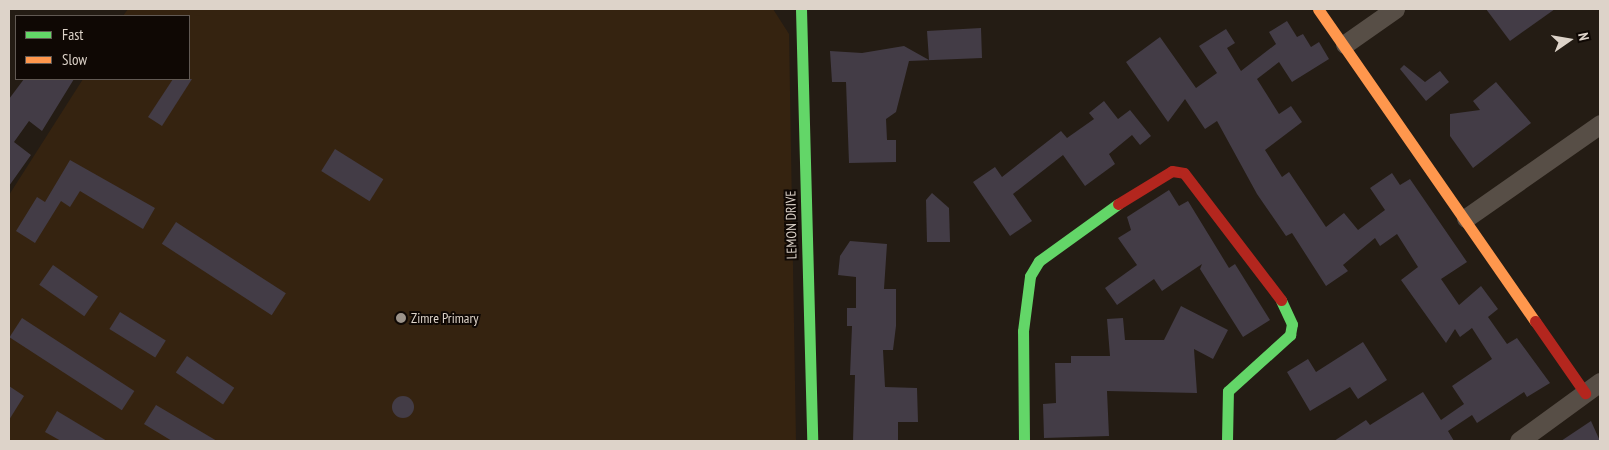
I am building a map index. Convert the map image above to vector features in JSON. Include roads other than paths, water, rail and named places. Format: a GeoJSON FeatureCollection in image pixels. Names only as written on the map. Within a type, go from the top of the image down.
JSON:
{"type":"FeatureCollection","features":[{"type":"Feature","properties":{"kind":"street","name":"LEMON DRIVE"},"geometry":{"type":"LineString","coordinates":[[801,9],[812,441]]}},
{"type":"Feature","properties":{"kind":"street"},"geometry":{"type":"LineString","coordinates":[[1318,9],[1346,44],[1466,218],[1593,388],[1519,441]]}},
{"type":"Feature","properties":{"kind":"street"},"geometry":{"type":"LineString","coordinates":[[1346,44],[1395,9]]}},
{"type":"Feature","properties":{"kind":"street"},"geometry":{"type":"LineString","coordinates":[[1466,218],[1600,124]]}},
{"type":"Feature","properties":{"kind":"street"},"geometry":{"type":"LineString","coordinates":[[1024,441],[1022,331],[1030,276],[1039,262],[1093,220],[1172,171],[1184,173],[1195,186],[1288,310],[1292,324],[1290,335],[1228,391],[1227,441]]}},
{"type":"Feature","properties":{"kind":"place","name":"Zimre Primary"},"geometry":{"type":"Point","coordinates":[401,318]}}]}
